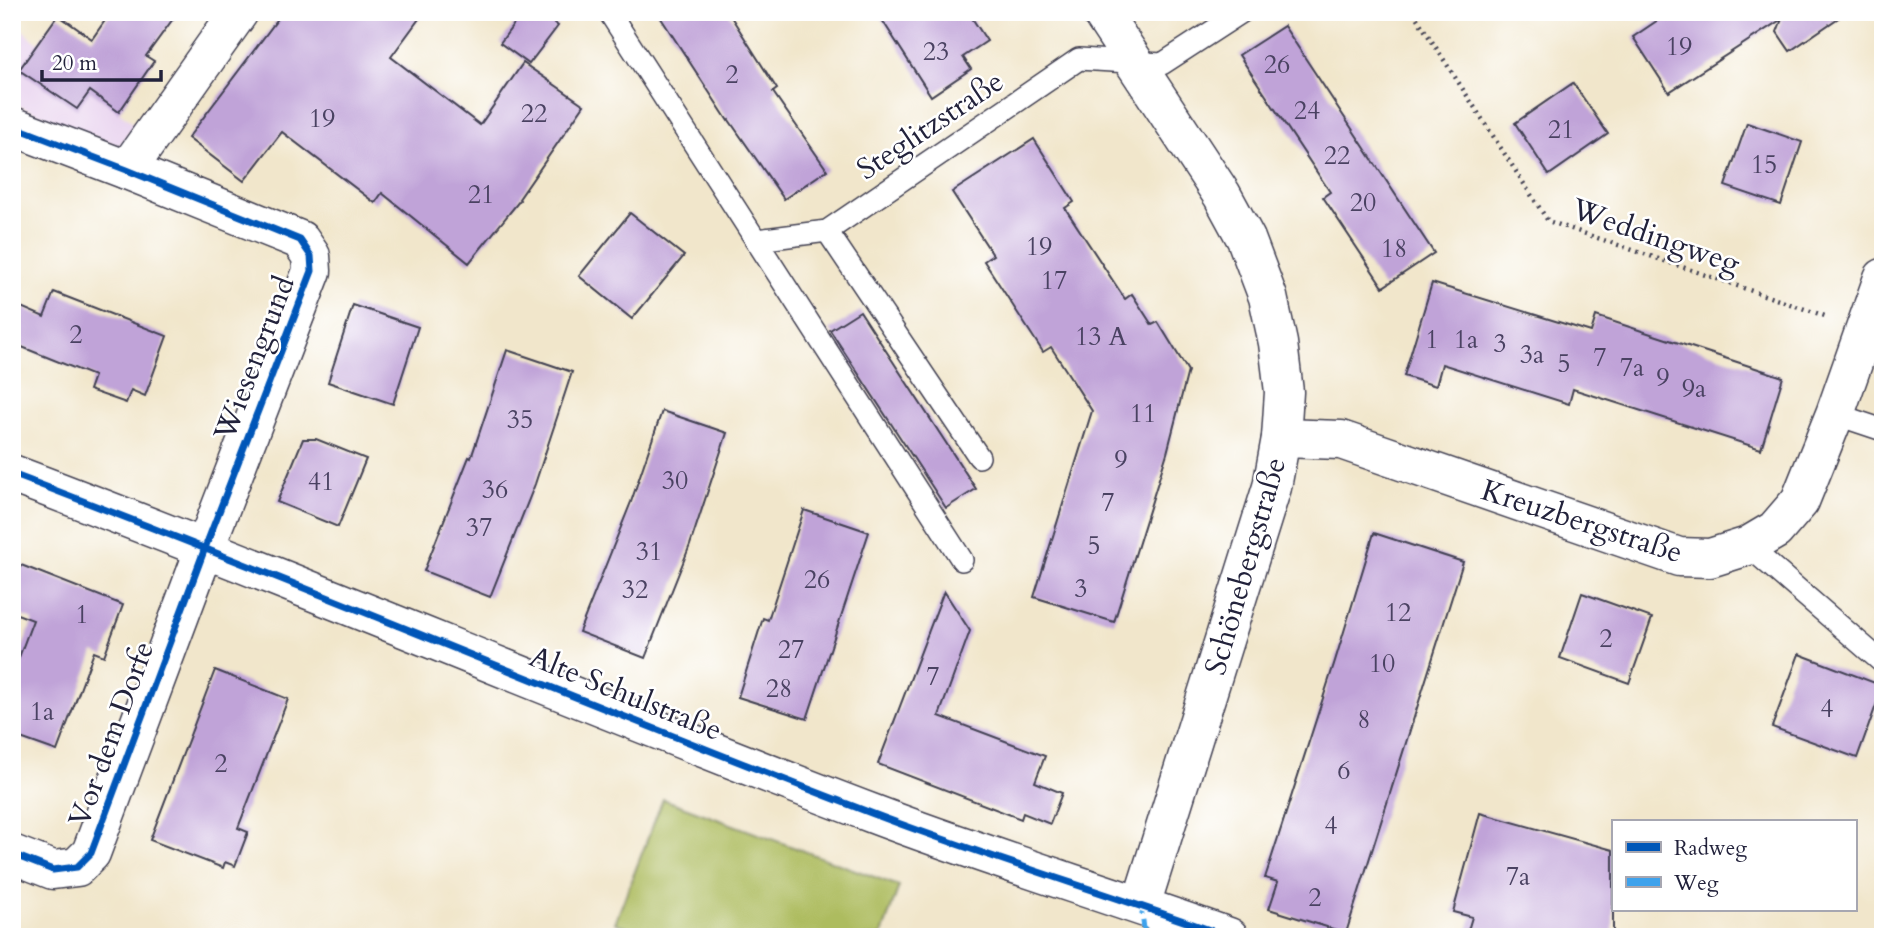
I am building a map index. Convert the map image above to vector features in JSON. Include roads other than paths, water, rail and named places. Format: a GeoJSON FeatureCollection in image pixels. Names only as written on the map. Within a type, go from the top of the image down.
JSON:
{"type":"FeatureCollection","features":[{"type":"Feature","properties":{"kind":"street"},"geometry":{"type":"LineString","coordinates":[[127,170],[239,12]]}},
{"type":"Feature","properties":{"kind":"street","name":"Schönebergstraße"},"geometry":{"type":"LineString","coordinates":[[1101,12],[1222,195],[1246,239],[1268,297],[1284,392],[1282,438],[1272,487],[1141,905]]}},
{"type":"Feature","properties":{"kind":"street","name":"Wiesengrund"},"geometry":{"type":"LineString","coordinates":[[12,126],[300,240],[311,256],[312,271],[205,548]]}},
{"type":"Feature","properties":{"kind":"street","name":"Kreuzbergstraße"},"geometry":{"type":"LineString","coordinates":[[1282,438],[1341,440],[1679,557],[1710,558],[1748,546],[1774,530],[1800,501],[1836,414],[1883,278]]}},
{"type":"Feature","properties":{"kind":"street","name":"Alte Schulstraße"},"geometry":{"type":"LineString","coordinates":[[12,474],[859,808],[1229,937]]}},
{"type":"Feature","properties":{"kind":"street","name":"Vor dem Dorfe"},"geometry":{"type":"LineString","coordinates":[[12,854],[53,870],[77,867],[91,853],[205,548]]}},
{"type":"Feature","properties":{"kind":"lane"},"geometry":{"type":"LineString","coordinates":[[609,12],[962,559]]}},
{"type":"Feature","properties":{"kind":"lane","name":"Steglitzstraße"},"geometry":{"type":"LineString","coordinates":[[757,240],[827,231],[1079,59],[1162,64],[1242,12]]}},
{"type":"Feature","properties":{"kind":"lane"},"geometry":{"type":"LineString","coordinates":[[827,231],[979,457]]}},
{"type":"Feature","properties":{"kind":"lane"},"geometry":{"type":"LineString","coordinates":[[1836,414],[1883,430]]}},
{"type":"Feature","properties":{"kind":"lane"},"geometry":{"type":"LineString","coordinates":[[1748,546],[1883,663]]}}]}
